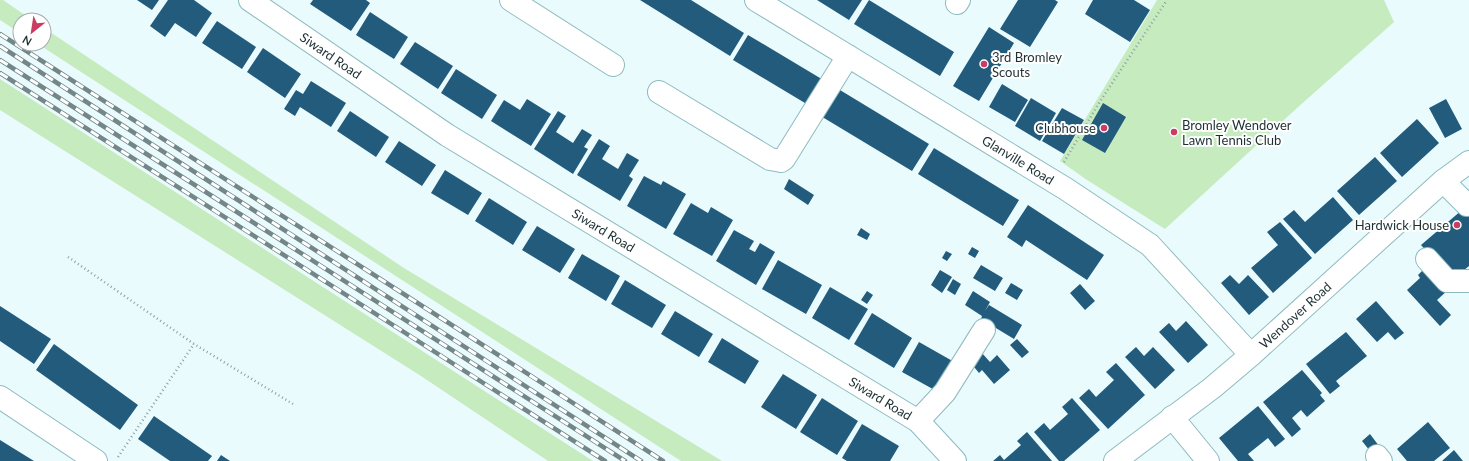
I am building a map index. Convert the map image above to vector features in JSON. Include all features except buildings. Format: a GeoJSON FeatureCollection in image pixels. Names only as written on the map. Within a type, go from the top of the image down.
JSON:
{"type":"FeatureCollection","features":[{"type":"Feature","properties":{"kind":"street","name":"Siward Road"},"geometry":{"type":"LineString","coordinates":[[250,0],[447,135],[918,421],[955,461]]}},
{"type":"Feature","properties":{"kind":"street"},"geometry":{"type":"LineString","coordinates":[[511,0],[613,65]]}},
{"type":"Feature","properties":{"kind":"street","name":"Glanville Road"},"geometry":{"type":"LineString","coordinates":[[756,0],[1053,182],[1150,245],[1251,355]]}},
{"type":"Feature","properties":{"kind":"street"},"geometry":{"type":"LineString","coordinates":[[659,92],[770,159],[781,161],[784,159],[848,56]]}},
{"type":"Feature","properties":{"kind":"street","name":"Wendover Road"},"geometry":{"type":"LineString","coordinates":[[1115,461],[1212,388],[1251,355],[1443,181],[1469,162]]}},
{"type":"Feature","properties":{"kind":"street"},"geometry":{"type":"LineString","coordinates":[[1443,181],[1467,205]]}},
{"type":"Feature","properties":{"kind":"street"},"geometry":{"type":"LineString","coordinates":[[1427,259],[1447,281],[1468,281]]}},
{"type":"Feature","properties":{"kind":"street"},"geometry":{"type":"LineString","coordinates":[[918,421],[945,392],[984,330]]}},
{"type":"Feature","properties":{"kind":"street"},"geometry":{"type":"LineString","coordinates":[[0,397],[96,461]]}},
{"type":"Feature","properties":{"kind":"street"},"geometry":{"type":"LineString","coordinates":[[1172,417],[1208,461]]}},
{"type":"Feature","properties":{"kind":"path"},"geometry":{"type":"LineString","coordinates":[[1053,182],[1099,103],[1167,0]]}},
{"type":"Feature","properties":{"kind":"path"},"geometry":{"type":"LineString","coordinates":[[68,257],[194,344],[293,404]]}},
{"type":"Feature","properties":{"kind":"path"},"geometry":{"type":"LineString","coordinates":[[115,461],[194,344]]}},
{"type":"Feature","properties":{"kind":"green space"},"geometry":{"type":"Polygon","coordinates":[[[0,0],[3,0],[20,12],[12,12],[12,28],[0,20],[0,0]]]}},
{"type":"Feature","properties":{"kind":"green space","name":"Bromley Wendover Lawn Tennis Club"},"geometry":{"type":"Polygon","coordinates":[[[1157,0],[1384,0],[1394,22],[1297,108],[1165,229],[1087,180],[1060,161],[1157,0]]]}},
{"type":"Feature","properties":{"kind":"green space"},"geometry":{"type":"Polygon","coordinates":[[[52,33],[404,268],[722,461],[681,461],[50,52],[52,52],[52,33]]]}},
{"type":"Feature","properties":{"kind":"green space"},"geometry":{"type":"Polygon","coordinates":[[[0,79],[593,461],[548,461],[421,376],[0,110],[0,79]]]}},
{"type":"Feature","properties":{"kind":"railway"},"geometry":{"type":"LineString","coordinates":[[0,34],[663,461]]}},
{"type":"Feature","properties":{"kind":"railway"},"geometry":{"type":"LineString","coordinates":[[0,46],[641,461]]}},
{"type":"Feature","properties":{"kind":"railway"},"geometry":{"type":"LineString","coordinates":[[0,60],[625,461]]}},
{"type":"Feature","properties":{"kind":"railway"},"geometry":{"type":"LineString","coordinates":[[0,73],[605,461]]}},
{"type":"Feature","properties":{"kind":"place","name":"3rd Bromley Scouts"},"geometry":{"type":"Point","coordinates":[984,64]}},
{"type":"Feature","properties":{"kind":"place","name":"Clubhouse"},"geometry":{"type":"Point","coordinates":[1104,128]}},
{"type":"Feature","properties":{"kind":"place","name":"Bromley Wendover Lawn Tennis Club"},"geometry":{"type":"Point","coordinates":[1174,132]}},
{"type":"Feature","properties":{"kind":"place","name":"Hardwick House"},"geometry":{"type":"Point","coordinates":[1457,225]}}]}
